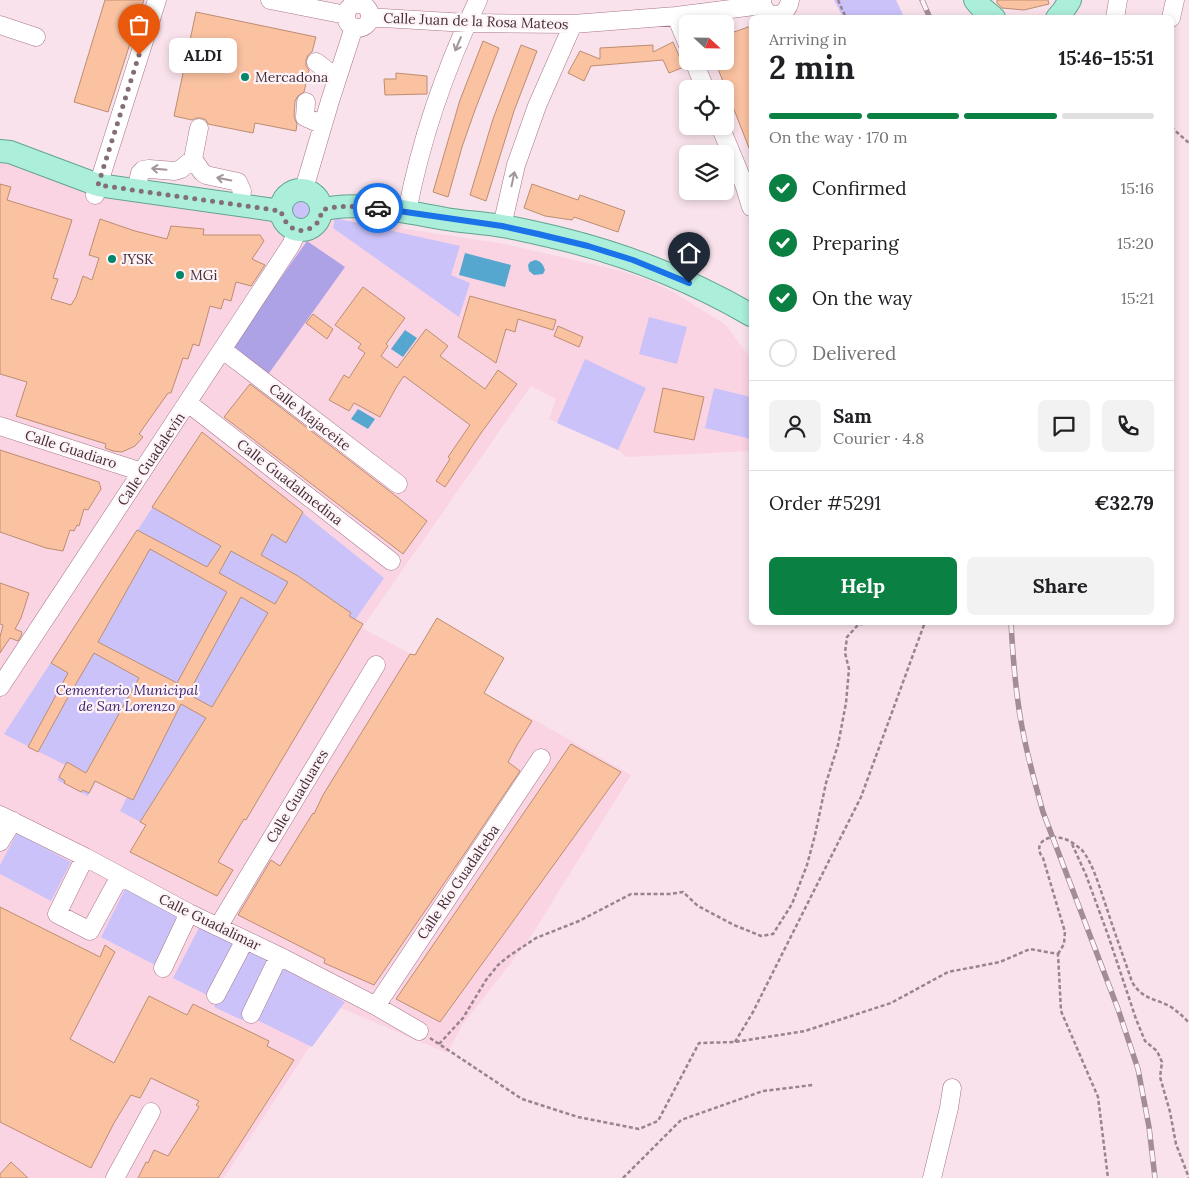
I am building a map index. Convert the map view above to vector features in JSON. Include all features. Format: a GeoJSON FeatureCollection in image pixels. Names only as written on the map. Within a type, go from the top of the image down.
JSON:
{"type":"FeatureCollection","features":[{"type":"Feature","properties":{"kind":"main road"},"geometry":{"type":"LineString","coordinates":[[975,0],[990,15]]}},
{"type":"Feature","properties":{"kind":"main road"},"geometry":{"type":"LineString","coordinates":[[1060,15],[1070,0]]}},
{"type":"Feature","properties":{"kind":"main road"},"geometry":{"type":"LineString","coordinates":[[3,148],[96,190],[136,190],[281,211]]}},
{"type":"Feature","properties":{"kind":"main road"},"geometry":{"type":"LineString","coordinates":[[304,189],[310,191],[318,198],[322,210],[318,222],[304,231],[290,227],[282,218],[281,211],[282,202],[290,193],[304,189]]}},
{"type":"Feature","properties":{"kind":"main road"},"geometry":{"type":"LineString","coordinates":[[322,210],[334,206],[346,206],[407,212],[502,226],[588,246],[633,260],[674,276],[719,297],[749,314]]}},
{"type":"Feature","properties":{"kind":"street"},"geometry":{"type":"LineString","coordinates":[[96,190],[157,0]]}},
{"type":"Feature","properties":{"kind":"street"},"geometry":{"type":"LineString","coordinates":[[270,0],[350,21]]}},
{"type":"Feature","properties":{"kind":"street"},"geometry":{"type":"LineString","coordinates":[[407,212],[411,188],[431,115],[457,44],[478,0]]}},
{"type":"Feature","properties":{"kind":"street"},"geometry":{"type":"LineString","coordinates":[[1116,15],[1118,0]]}},
{"type":"Feature","properties":{"kind":"street"},"geometry":{"type":"LineString","coordinates":[[1172,15],[1175,0]]}},
{"type":"Feature","properties":{"kind":"street"},"geometry":{"type":"LineString","coordinates":[[762,3],[766,12],[771,14],[776,15],[785,10]]}},
{"type":"Feature","properties":{"kind":"street","name":"Calle Juan de la Rosa Mateos"},"geometry":{"type":"LineString","coordinates":[[366,8],[383,18],[467,23],[573,24],[676,16],[762,3]]}},
{"type":"Feature","properties":{"kind":"street"},"geometry":{"type":"LineString","coordinates":[[304,189],[337,78],[350,21],[350,7],[359,4],[366,8]]}},
{"type":"Feature","properties":{"kind":"street"},"geometry":{"type":"LineString","coordinates":[[676,16],[679,23]]}},
{"type":"Feature","properties":{"kind":"street"},"geometry":{"type":"LineString","coordinates":[[502,226],[516,165],[537,106],[573,24]]}},
{"type":"Feature","properties":{"kind":"street"},"geometry":{"type":"LineString","coordinates":[[0,25],[36,37]]}},
{"type":"Feature","properties":{"kind":"street"},"geometry":{"type":"LineString","coordinates":[[316,62],[337,78]]}},
{"type":"Feature","properties":{"kind":"street"},"geometry":{"type":"LineString","coordinates":[[306,102],[305,117],[323,125]]}},
{"type":"Feature","properties":{"kind":"street"},"geometry":{"type":"LineString","coordinates":[[136,190],[140,173],[143,170],[175,171],[181,169],[193,159],[199,128]]}},
{"type":"Feature","properties":{"kind":"street"},"geometry":{"type":"LineString","coordinates":[[724,135],[749,200]]}},
{"type":"Feature","properties":{"kind":"street"},"geometry":{"type":"LineString","coordinates":[[193,159],[206,175],[238,182],[242,191],[240,205]]}},
{"type":"Feature","properties":{"kind":"street","name":"Calle Guadalevín"},"geometry":{"type":"LineString","coordinates":[[0,687],[223,350],[291,245],[298,230]]}},
{"type":"Feature","properties":{"kind":"street","name":"Calle Majaceite"},"geometry":{"type":"LineString","coordinates":[[223,350],[398,484]]}},
{"type":"Feature","properties":{"kind":"street","name":"Calle Guadalmedina"},"geometry":{"type":"LineString","coordinates":[[188,403],[391,561]]}},
{"type":"Feature","properties":{"kind":"street","name":"Calle Guadiaro"},"geometry":{"type":"LineString","coordinates":[[0,426],[142,472]]}},
{"type":"Feature","properties":{"kind":"street","name":"Calle Guaduares"},"geometry":{"type":"LineString","coordinates":[[218,926],[376,665]]}},
{"type":"Feature","properties":{"kind":"street","name":"Calle Río Guadalteba"},"geometry":{"type":"LineString","coordinates":[[376,1006],[541,758]]}},
{"type":"Feature","properties":{"kind":"street"},"geometry":{"type":"LineString","coordinates":[[0,842],[6,818]]}},
{"type":"Feature","properties":{"kind":"street","name":"Calle Guadalimar"},"geometry":{"type":"LineString","coordinates":[[6,818],[189,913],[376,1006],[420,1032]]}},
{"type":"Feature","properties":{"kind":"street"},"geometry":{"type":"LineString","coordinates":[[85,858],[57,914],[90,931],[120,876]]}},
{"type":"Feature","properties":{"kind":"street"},"geometry":{"type":"LineString","coordinates":[[162,968],[189,913]]}},
{"type":"Feature","properties":{"kind":"street"},"geometry":{"type":"LineString","coordinates":[[216,995],[245,940]]}},
{"type":"Feature","properties":{"kind":"street"},"geometry":{"type":"LineString","coordinates":[[251,1014],[278,956]]}},
{"type":"Feature","properties":{"kind":"street"},"geometry":{"type":"LineString","coordinates":[[932,1178],[952,1088]]}},
{"type":"Feature","properties":{"kind":"street"},"geometry":{"type":"LineString","coordinates":[[115,1178],[151,1112]]}},
{"type":"Feature","properties":{"kind":"path"},"geometry":{"type":"LineString","coordinates":[[838,0],[845,15]]}},
{"type":"Feature","properties":{"kind":"path"},"geometry":{"type":"LineString","coordinates":[[1174,130],[1189,143]]}},
{"type":"Feature","properties":{"kind":"path"},"geometry":{"type":"LineString","coordinates":[[439,1044],[462,1018],[486,980],[498,965],[509,956],[536,938],[579,920],[631,894],[683,892],[698,906],[734,925],[760,936],[773,934],[792,904],[807,864],[826,784],[838,745],[846,703],[849,670],[845,653],[847,637],[860,625]]}},
{"type":"Feature","properties":{"kind":"path"},"geometry":{"type":"LineString","coordinates":[[734,1042],[753,1012],[861,797],[924,625]]}},
{"type":"Feature","properties":{"kind":"path"},"geometry":{"type":"LineString","coordinates":[[1108,1178],[1098,1097],[1061,1011],[1058,954],[1064,944],[1065,932],[1043,858],[1039,852],[1040,845],[1044,840],[1052,837],[1062,838],[1081,849],[1088,859],[1099,885],[1132,982],[1144,996],[1170,1006],[1189,1024]]}},
{"type":"Feature","properties":{"kind":"path"},"geometry":{"type":"LineString","coordinates":[[1072,843],[1105,926],[1145,1042],[1157,1051],[1162,1062],[1160,1077],[1170,1112],[1176,1144],[1189,1178]]}},
{"type":"Feature","properties":{"kind":"path"},"geometry":{"type":"LineString","coordinates":[[420,1032],[522,1099],[578,1116],[639,1129],[658,1121],[699,1043],[734,1042],[805,1031],[891,1002],[948,972],[1000,962],[1030,950],[1058,954]]}},
{"type":"Feature","properties":{"kind":"path"},"geometry":{"type":"LineString","coordinates":[[623,1178],[681,1120],[763,1091],[814,1085]]}},
{"type":"Feature","properties":{"kind":"shaded area"},"geometry":{"type":"Polygon","coordinates":[[[0,146],[98,183],[304,217],[335,218],[505,244],[621,271],[649,280],[675,293],[726,325],[749,356],[749,451],[627,457],[618,450],[549,419],[556,399],[531,386],[362,628],[524,714],[631,775],[528,941],[463,1024],[447,1053],[336,1006],[224,1178],[0,1178],[0,146]]]}},
{"type":"Feature","properties":{"kind":"shaded area"},"geometry":{"type":"Polygon","coordinates":[[[307,241],[345,267],[267,376],[231,348],[307,241]]]}},
{"type":"Feature","properties":{"kind":"green space"},"geometry":{"type":"Polygon","coordinates":[[[834,0],[896,0],[903,15],[842,15],[834,0]]]}},
{"type":"Feature","properties":{"kind":"green space"},"geometry":{"type":"Polygon","coordinates":[[[302,198],[311,202],[315,211],[311,220],[302,224],[293,220],[289,211],[293,202],[302,198]]]}},
{"type":"Feature","properties":{"kind":"green space"},"geometry":{"type":"Polygon","coordinates":[[[335,218],[460,246],[451,275],[470,283],[459,317],[333,228],[335,218]]]}},
{"type":"Feature","properties":{"kind":"green space"},"geometry":{"type":"Polygon","coordinates":[[[649,317],[687,327],[677,364],[639,354],[649,317]]]}},
{"type":"Feature","properties":{"kind":"green space"},"geometry":{"type":"Polygon","coordinates":[[[585,359],[646,388],[618,450],[557,423],[585,359]]]}},
{"type":"Feature","properties":{"kind":"green space"},"geometry":{"type":"Polygon","coordinates":[[[714,388],[749,397],[749,439],[705,428],[714,388]]]}},
{"type":"Feature","properties":{"kind":"green space","name":"Cementerio Municipal de San Lorenzo"},"geometry":{"type":"Polygon","coordinates":[[[202,432],[384,578],[355,620],[146,825],[120,811],[127,797],[96,781],[88,796],[57,780],[65,765],[4,734],[202,432]]]}},
{"type":"Feature","properties":{"kind":"green space"},"geometry":{"type":"Polygon","coordinates":[[[17,833],[71,862],[51,901],[0,874],[0,865],[17,833]]]}},
{"type":"Feature","properties":{"kind":"green space"},"geometry":{"type":"Polygon","coordinates":[[[125,889],[179,916],[155,965],[101,937],[125,889]]]}},
{"type":"Feature","properties":{"kind":"green space"},"geometry":{"type":"Polygon","coordinates":[[[200,926],[238,944],[211,997],[173,978],[200,926]]]}},
{"type":"Feature","properties":{"kind":"green space"},"geometry":{"type":"Polygon","coordinates":[[[245,947],[272,960],[242,1020],[214,1007],[245,947]]]}},
{"type":"Feature","properties":{"kind":"green space"},"geometry":{"type":"Polygon","coordinates":[[[278,965],[345,1002],[312,1047],[253,1018],[278,965]]]}},
{"type":"Feature","properties":{"kind":"water"},"geometry":{"type":"Polygon","coordinates":[[[465,253],[511,265],[505,287],[459,275],[465,253]]]}},
{"type":"Feature","properties":{"kind":"water"},"geometry":{"type":"Polygon","coordinates":[[[535,260],[543,264],[545,270],[543,274],[534,275],[529,271],[528,265],[535,260]]]}},
{"type":"Feature","properties":{"kind":"water"},"geometry":{"type":"Polygon","coordinates":[[[405,330],[417,338],[403,357],[391,349],[405,330]]]}},
{"type":"Feature","properties":{"kind":"water"},"geometry":{"type":"Polygon","coordinates":[[[358,409],[375,419],[368,429],[351,419],[358,409]]]}},
{"type":"Feature","properties":{"kind":"building"},"geometry":{"type":"Polygon","coordinates":[[[105,0],[144,0],[108,112],[74,102],[105,0]]]}},
{"type":"Feature","properties":{"kind":"building"},"geometry":{"type":"Polygon","coordinates":[[[997,0],[1048,0],[1049,4],[1024,10],[1002,8],[997,3],[997,0]]]}},
{"type":"Feature","properties":{"kind":"building","name":"Mercadona"},"geometry":{"type":"Polygon","coordinates":[[[196,12],[316,37],[312,52],[306,60],[306,66],[309,70],[304,92],[295,101],[294,117],[297,124],[296,131],[255,123],[253,133],[208,124],[206,120],[201,118],[192,120],[174,116],[196,12]]]}},
{"type":"Feature","properties":{"kind":"building"},"geometry":{"type":"Polygon","coordinates":[[[749,27],[749,148],[734,110],[734,80],[722,80],[719,70],[734,70],[734,32],[749,27]]]}},
{"type":"Feature","properties":{"kind":"building"},"geometry":{"type":"Polygon","coordinates":[[[483,41],[499,48],[462,147],[448,197],[433,192],[460,100],[483,41]]]}},
{"type":"Feature","properties":{"kind":"building"},"geometry":{"type":"Polygon","coordinates":[[[673,42],[679,56],[679,69],[669,73],[663,60],[591,66],[584,81],[568,73],[580,51],[600,59],[600,48],[653,45],[653,52],[673,42]]]}},
{"type":"Feature","properties":{"kind":"building"},"geometry":{"type":"Polygon","coordinates":[[[521,45],[537,51],[514,111],[486,201],[470,195],[493,119],[521,45]]]}},
{"type":"Feature","properties":{"kind":"building"},"geometry":{"type":"Polygon","coordinates":[[[396,73],[427,76],[427,94],[385,95],[384,79],[396,79],[396,73]]]}},
{"type":"Feature","properties":{"kind":"building"},"geometry":{"type":"Polygon","coordinates":[[[0,184],[11,187],[7,200],[72,220],[53,278],[58,279],[51,299],[71,305],[76,297],[83,276],[92,280],[99,258],[89,255],[100,219],[167,239],[171,226],[204,229],[203,235],[260,235],[264,241],[252,259],[265,265],[251,286],[236,282],[231,301],[224,299],[221,309],[210,306],[199,346],[193,344],[188,359],[183,358],[171,393],[168,393],[139,434],[143,437],[135,446],[122,452],[113,451],[105,448],[106,444],[16,416],[27,382],[0,374],[0,184]]]}},
{"type":"Feature","properties":{"kind":"building"},"geometry":{"type":"Polygon","coordinates":[[[532,184],[578,200],[580,195],[625,211],[618,232],[574,217],[572,220],[545,216],[524,208],[532,184]]]}},
{"type":"Feature","properties":{"kind":"building"},"geometry":{"type":"Polygon","coordinates":[[[363,287],[405,318],[386,344],[388,346],[381,356],[397,368],[426,329],[448,346],[440,356],[485,389],[498,370],[517,384],[445,487],[436,481],[450,459],[448,457],[470,425],[404,376],[380,417],[354,403],[349,411],[329,400],[344,375],[349,378],[365,353],[358,348],[361,344],[335,325],[363,287]]]}},
{"type":"Feature","properties":{"kind":"building"},"geometry":{"type":"Polygon","coordinates":[[[470,296],[556,320],[553,330],[518,319],[515,332],[506,329],[496,363],[458,337],[470,296]]]}},
{"type":"Feature","properties":{"kind":"building"},"geometry":{"type":"Polygon","coordinates":[[[313,314],[333,329],[327,339],[306,323],[313,314]]]}},
{"type":"Feature","properties":{"kind":"building"},"geometry":{"type":"Polygon","coordinates":[[[558,326],[583,337],[579,347],[554,336],[558,326]]]}},
{"type":"Feature","properties":{"kind":"building"},"geometry":{"type":"Polygon","coordinates":[[[250,384],[427,521],[403,554],[224,417],[250,384]]]}},
{"type":"Feature","properties":{"kind":"building"},"geometry":{"type":"Polygon","coordinates":[[[663,388],[704,397],[694,440],[654,432],[663,388]]]}},
{"type":"Feature","properties":{"kind":"building"},"geometry":{"type":"Polygon","coordinates":[[[202,432],[303,512],[286,543],[272,534],[261,555],[298,576],[351,613],[349,616],[363,624],[246,820],[244,819],[218,862],[233,870],[217,896],[130,852],[146,825],[140,822],[206,718],[181,704],[133,800],[95,781],[89,793],[83,790],[81,792],[64,783],[65,781],[59,777],[67,762],[86,773],[139,678],[94,653],[38,752],[28,747],[68,673],[51,663],[137,530],[207,567],[221,546],[152,507],[202,432]],[[150,549],[98,642],[177,683],[227,592],[150,549]],[[231,551],[219,573],[275,604],[288,582],[231,551]],[[241,597],[188,694],[212,707],[268,613],[241,597]]]}},
{"type":"Feature","properties":{"kind":"building"},"geometry":{"type":"Polygon","coordinates":[[[0,450],[99,482],[101,489],[88,510],[84,509],[79,526],[77,525],[74,531],[70,530],[63,551],[46,548],[0,532],[0,450]]]}},
{"type":"Feature","properties":{"kind":"building"},"geometry":{"type":"Polygon","coordinates":[[[0,583],[29,593],[21,618],[15,629],[22,632],[21,636],[18,641],[10,638],[0,653],[0,637],[3,625],[0,624],[0,583]]]}},
{"type":"Feature","properties":{"kind":"building"},"geometry":{"type":"Polygon","coordinates":[[[437,618],[504,658],[484,693],[532,721],[508,762],[520,771],[374,985],[324,963],[325,959],[238,915],[271,860],[280,866],[314,814],[323,795],[410,654],[415,655],[437,618]]]}},
{"type":"Feature","properties":{"kind":"building"},"geometry":{"type":"Polygon","coordinates":[[[571,744],[621,772],[440,1022],[396,999],[571,744]]]}},
{"type":"Feature","properties":{"kind":"building"},"geometry":{"type":"Polygon","coordinates":[[[0,907],[100,957],[105,945],[115,952],[70,1039],[114,1063],[149,996],[187,1015],[193,1004],[269,1041],[267,1046],[294,1060],[218,1178],[138,1178],[154,1150],[168,1156],[199,1107],[196,1105],[199,1101],[151,1078],[140,1098],[131,1095],[91,1168],[0,1122],[0,907]]]}},
{"type":"Feature","properties":{"kind":"building"},"geometry":{"type":"Polygon","coordinates":[[[11,1162],[28,1178],[0,1178],[0,1174],[11,1162]]]}},
{"type":"Feature","properties":{"kind":"railway"},"geometry":{"type":"LineString","coordinates":[[922,0],[929,15]]}},
{"type":"Feature","properties":{"kind":"railway"},"geometry":{"type":"LineString","coordinates":[[1011,625],[1019,709],[1033,775],[1043,812],[1118,1009],[1138,1069],[1149,1127],[1155,1178]]}},
{"type":"Feature","properties":{"kind":"way so far"},"geometry":{"type":"LineString","coordinates":[[139,55],[98,185],[281,211],[282,218],[290,227],[304,231],[318,222],[322,210],[334,206],[378,208]]}},
{"type":"Feature","properties":{"kind":"place","name":"ALDI"},"geometry":{"type":"Point","coordinates":[139,55]}},
{"type":"Feature","properties":{"kind":"place","name":"Mercadona"},"geometry":{"type":"Point","coordinates":[245,77]}},
{"type":"Feature","properties":{"kind":"place","name":"JYSK"},"geometry":{"type":"Point","coordinates":[112,259]}},
{"type":"Feature","properties":{"kind":"place","name":"MGi"},"geometry":{"type":"Point","coordinates":[180,275]}},
{"type":"Feature","properties":{"kind":"route"},"geometry":{"type":"LineString","coordinates":[[378,208],[502,226],[588,246],[633,260],[689,283]]}}]}
